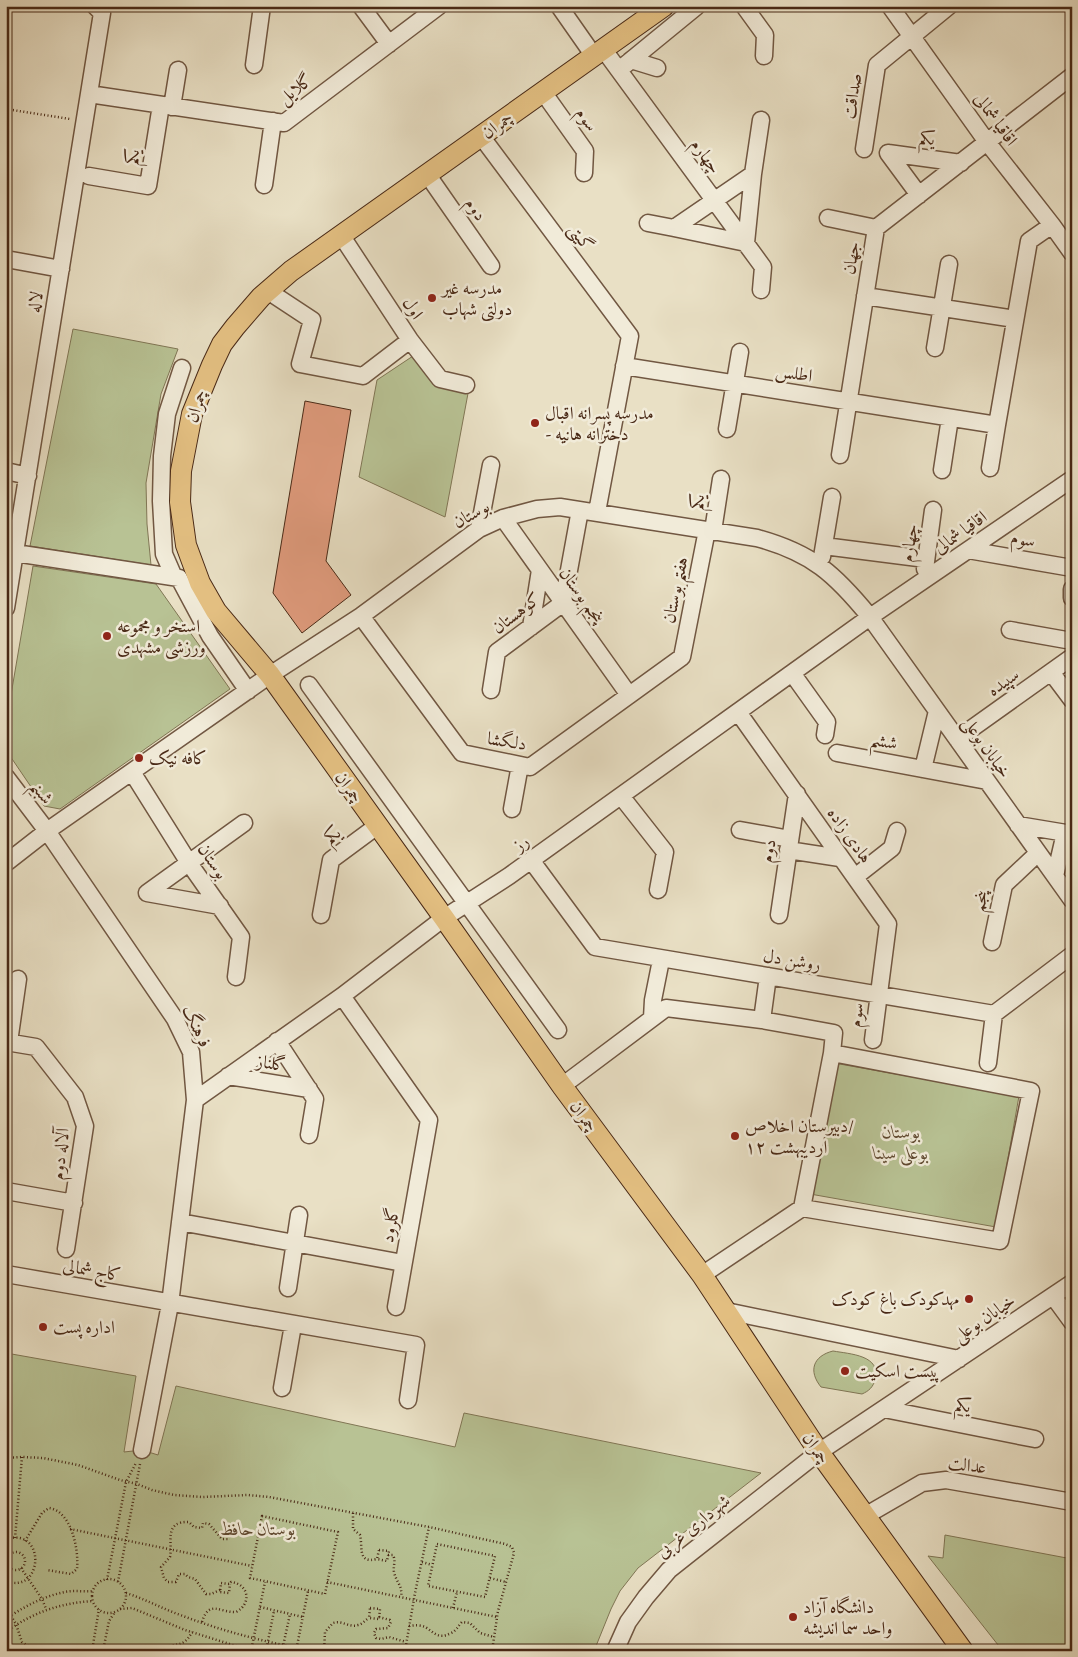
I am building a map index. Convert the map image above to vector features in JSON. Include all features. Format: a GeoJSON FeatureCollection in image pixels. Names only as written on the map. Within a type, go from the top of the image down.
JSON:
{"type":"FeatureCollection","features":[{"type":"Feature","properties":{"kind":"main road","name":"چمران"},"geometry":{"type":"LineString","coordinates":[[661,7],[291,271],[268,291],[235,327],[222,344],[192,414],[181,471],[180,502],[186,545],[200,583],[216,611],[270,676],[562,1086],[702,1275],[818,1452],[963,1651]]}},
{"type":"Feature","properties":{"kind":"street"},"geometry":{"type":"LineString","coordinates":[[254,65],[262,6]]}},
{"type":"Feature","properties":{"kind":"street"},"geometry":{"type":"LineString","coordinates":[[362,6],[390,44]]}},
{"type":"Feature","properties":{"kind":"street","name":"گلایل"},"geometry":{"type":"LineString","coordinates":[[89,94],[284,123],[439,6]]}},
{"type":"Feature","properties":{"kind":"street","name":"چهارم"},"geometry":{"type":"LineString","coordinates":[[559,6],[599,53],[625,65],[714,200],[763,267],[761,290]]}},
{"type":"Feature","properties":{"kind":"street"},"geometry":{"type":"LineString","coordinates":[[744,6],[765,35],[764,56]]}},
{"type":"Feature","properties":{"kind":"street","name":"اقاقیا شمالی"},"geometry":{"type":"LineString","coordinates":[[890,6],[987,142],[1071,250]]}},
{"type":"Feature","properties":{"kind":"street","name":"صداقت"},"geometry":{"type":"LineString","coordinates":[[864,149],[877,64],[950,6]]}},
{"type":"Feature","properties":{"kind":"street"},"geometry":{"type":"LineString","coordinates":[[625,65],[696,7]]}},
{"type":"Feature","properties":{"kind":"street","name":"لاله"},"geometry":{"type":"LineString","coordinates":[[6,608],[12,561],[28,476],[84,121],[104,9]]}},
{"type":"Feature","properties":{"kind":"street"},"geometry":{"type":"LineString","coordinates":[[625,65],[657,68]]}},
{"type":"Feature","properties":{"kind":"street"},"geometry":{"type":"LineString","coordinates":[[167,106],[178,70]]}},
{"type":"Feature","properties":{"kind":"street","name":"جهان"},"geometry":{"type":"LineString","coordinates":[[849,402],[876,228],[1072,76]]}},
{"type":"Feature","properties":{"kind":"street","name":"سوم"},"geometry":{"type":"LineString","coordinates":[[543,92],[586,151],[584,173]]}},
{"type":"Feature","properties":{"kind":"street","name":"یکم"},"geometry":{"type":"LineString","coordinates":[[89,176],[148,186],[167,106]]}},
{"type":"Feature","properties":{"kind":"street"},"geometry":{"type":"LineString","coordinates":[[648,223],[746,243],[761,120]]}},
{"type":"Feature","properties":{"kind":"street"},"geometry":{"type":"LineString","coordinates":[[264,185],[273,121]]}},
{"type":"Feature","properties":{"kind":"street","name":"گیتی"},"geometry":{"type":"LineString","coordinates":[[481,136],[630,336],[624,366]]}},
{"type":"Feature","properties":{"kind":"street","name":"یکم"},"geometry":{"type":"LineString","coordinates":[[919,195],[888,152],[961,162]]}},
{"type":"Feature","properties":{"kind":"street","name":"دوم"},"geometry":{"type":"LineString","coordinates":[[427,174],[491,266]]}},
{"type":"Feature","properties":{"kind":"street"},"geometry":{"type":"LineString","coordinates":[[674,228],[753,174]]}},
{"type":"Feature","properties":{"kind":"street"},"geometry":{"type":"LineString","coordinates":[[828,218],[876,228]]}},
{"type":"Feature","properties":{"kind":"street"},"geometry":{"type":"LineString","coordinates":[[990,468],[1029,241],[1052,225]]}},
{"type":"Feature","properties":{"kind":"street","name":"اول"},"geometry":{"type":"LineString","coordinates":[[341,235],[410,340],[440,379],[466,385]]}},
{"type":"Feature","properties":{"kind":"street"},"geometry":{"type":"LineString","coordinates":[[6,260],[61,269]]}},
{"type":"Feature","properties":{"kind":"street"},"geometry":{"type":"LineString","coordinates":[[935,348],[949,264]]}},
{"type":"Feature","properties":{"kind":"street"},"geometry":{"type":"LineString","coordinates":[[268,291],[312,320],[300,364],[364,376],[410,340]]}},
{"type":"Feature","properties":{"kind":"street"},"geometry":{"type":"LineString","coordinates":[[865,296],[1015,318]]}},
{"type":"Feature","properties":{"kind":"street"},"geometry":{"type":"LineString","coordinates":[[727,430],[740,352]]}},
{"type":"Feature","properties":{"kind":"street"},"geometry":{"type":"LineString","coordinates":[[597,512],[624,366]]}},
{"type":"Feature","properties":{"kind":"street","name":"اطلس"},"geometry":{"type":"LineString","coordinates":[[624,366],[997,425]]}},
{"type":"Feature","properties":{"kind":"street"},"geometry":{"type":"LineString","coordinates":[[174,577],[164,554],[161,501],[162,456],[167,414],[182,368]]}},
{"type":"Feature","properties":{"kind":"street"},"geometry":{"type":"LineString","coordinates":[[840,455],[849,402]]}},
{"type":"Feature","properties":{"kind":"street"},"geometry":{"type":"LineString","coordinates":[[942,470],[950,418]]}},
{"type":"Feature","properties":{"kind":"street"},"geometry":{"type":"LineString","coordinates":[[479,529],[491,465]]}},
{"type":"Feature","properties":{"kind":"street"},"geometry":{"type":"LineString","coordinates":[[6,471],[28,476]]}},
{"type":"Feature","properties":{"kind":"street","name":"اقاقیا شمالی"},"geometry":{"type":"LineString","coordinates":[[870,616],[1072,479]]}},
{"type":"Feature","properties":{"kind":"street","name":"یکم"},"geometry":{"type":"LineString","coordinates":[[710,531],[721,480]]}},
{"type":"Feature","properties":{"kind":"street"},"geometry":{"type":"LineString","coordinates":[[820,566],[832,497]]}},
{"type":"Feature","properties":{"kind":"street","name":"بوستان"},"geometry":{"type":"LineString","coordinates":[[6,863],[47,831],[248,691],[361,616],[479,529],[503,518],[537,509],[560,507],[757,538],[783,545],[807,557],[832,574],[870,616]]}},
{"type":"Feature","properties":{"kind":"street","name":"کوهستان"},"geometry":{"type":"LineString","coordinates":[[491,690],[497,652],[563,603],[580,510]]}},
{"type":"Feature","properties":{"kind":"street","name":"چهارم"},"geometry":{"type":"LineString","coordinates":[[924,581],[933,510]]}},
{"type":"Feature","properties":{"kind":"street","name":"پنجم بوستان"},"geometry":{"type":"LineString","coordinates":[[503,518],[629,695]]}},
{"type":"Feature","properties":{"kind":"street","name":"هفتم بوستان"},"geometry":{"type":"LineString","coordinates":[[682,657],[710,531]]}},
{"type":"Feature","properties":{"kind":"street"},"geometry":{"type":"LineString","coordinates":[[824,546],[926,559]]}},
{"type":"Feature","properties":{"kind":"street","name":"سوم"},"geometry":{"type":"LineString","coordinates":[[968,550],[1072,568]]}},
{"type":"Feature","properties":{"kind":"street"},"geometry":{"type":"LineString","coordinates":[[12,561],[178,578],[210,636],[248,691]]}},
{"type":"Feature","properties":{"kind":"street"},"geometry":{"type":"LineString","coordinates":[[531,627],[540,570]]}},
{"type":"Feature","properties":{"kind":"street"},"geometry":{"type":"LineString","coordinates":[[1072,589],[1072,598]]}},
{"type":"Feature","properties":{"kind":"street","name":"دلگشا"},"geometry":{"type":"LineString","coordinates":[[361,616],[462,753],[530,767],[682,657]]}},
{"type":"Feature","properties":{"kind":"street","name":"رز"},"geometry":{"type":"LineString","coordinates":[[195,1100],[342,996],[444,918],[531,860],[870,616]]}},
{"type":"Feature","properties":{"kind":"street","name":"خیابان بوعلی"},"geometry":{"type":"LineString","coordinates":[[870,616],[1072,900]]}},
{"type":"Feature","properties":{"kind":"street"},"geometry":{"type":"LineString","coordinates":[[1010,630],[1072,641]]}},
{"type":"Feature","properties":{"kind":"street","name":"سپیده"},"geometry":{"type":"LineString","coordinates":[[957,739],[1072,657]]}},
{"type":"Feature","properties":{"kind":"street"},"geometry":{"type":"LineString","coordinates":[[1051,672],[1072,700]]}},
{"type":"Feature","properties":{"kind":"street"},"geometry":{"type":"LineString","coordinates":[[792,673],[827,722],[825,735]]}},
{"type":"Feature","properties":{"kind":"street"},"geometry":{"type":"LineString","coordinates":[[309,686],[558,1030]]}},
{"type":"Feature","properties":{"kind":"street"},"geometry":{"type":"LineString","coordinates":[[923,769],[937,711]]}},
{"type":"Feature","properties":{"kind":"street","name":"هادی زاده"},"geometry":{"type":"LineString","coordinates":[[738,712],[888,924],[879,995]]}},
{"type":"Feature","properties":{"kind":"street","name":"ششم"},"geometry":{"type":"LineString","coordinates":[[837,753],[987,781]]}},
{"type":"Feature","properties":{"kind":"street"},"geometry":{"type":"LineString","coordinates":[[512,808],[520,765]]}},
{"type":"Feature","properties":{"kind":"street","name":"بوستان"},"geometry":{"type":"LineString","coordinates":[[132,772],[189,863],[241,937],[236,976]]}},
{"type":"Feature","properties":{"kind":"street","name":"شبنم"},"geometry":{"type":"LineString","coordinates":[[6,777],[47,831]]}},
{"type":"Feature","properties":{"kind":"street","name":"دوم"},"geometry":{"type":"LineString","coordinates":[[778,914],[797,794]]}},
{"type":"Feature","properties":{"kind":"street"},"geometry":{"type":"LineString","coordinates":[[621,796],[665,852],[658,890]]}},
{"type":"Feature","properties":{"kind":"street"},"geometry":{"type":"LineString","coordinates":[[220,906],[147,893],[244,823]]}},
{"type":"Feature","properties":{"kind":"street"},"geometry":{"type":"LineString","coordinates":[[1018,825],[1069,834],[1055,876]]}},
{"type":"Feature","properties":{"kind":"street","name":"یکم"},"geometry":{"type":"LineString","coordinates":[[321,914],[331,860],[377,826]]}},
{"type":"Feature","properties":{"kind":"street"},"geometry":{"type":"LineString","coordinates":[[740,830],[840,858]]}},
{"type":"Feature","properties":{"kind":"street","name":"فرهنگ"},"geometry":{"type":"LineString","coordinates":[[47,831],[174,1019],[191,1052],[195,1100],[170,1304],[142,1450]]}},
{"type":"Feature","properties":{"kind":"street"},"geometry":{"type":"LineString","coordinates":[[855,876],[892,848],[897,831]]}},
{"type":"Feature","properties":{"kind":"street","name":"پنجم"},"geometry":{"type":"LineString","coordinates":[[992,942],[1004,885],[1038,853]]}},
{"type":"Feature","properties":{"kind":"street","name":"روشن دل"},"geometry":{"type":"LineString","coordinates":[[531,860],[595,947],[661,960],[994,1014]]}},
{"type":"Feature","properties":{"kind":"street"},"geometry":{"type":"LineString","coordinates":[[988,1063],[994,1014],[1072,955]]}},
{"type":"Feature","properties":{"kind":"street"},"geometry":{"type":"LineString","coordinates":[[652,1018],[653,1000],[661,960]]}},
{"type":"Feature","properties":{"kind":"street"},"geometry":{"type":"LineString","coordinates":[[762,1020],[768,976]]}},
{"type":"Feature","properties":{"kind":"street"},"geometry":{"type":"LineString","coordinates":[[8,1042],[18,979]]}},
{"type":"Feature","properties":{"kind":"street","name":"سوم"},"geometry":{"type":"LineString","coordinates":[[873,1040],[879,995]]}},
{"type":"Feature","properties":{"kind":"street","name":"گلرود"},"geometry":{"type":"LineString","coordinates":[[180,1222],[404,1263],[429,1120],[342,996]]}},
{"type":"Feature","properties":{"kind":"street"},"geometry":{"type":"LineString","coordinates":[[562,1086],[666,1008],[762,1020],[834,1033],[832,1053],[802,1208]]}},
{"type":"Feature","properties":{"kind":"street","name":"گلناز"},"geometry":{"type":"LineString","coordinates":[[277,1041],[315,1099],[309,1135]]}},
{"type":"Feature","properties":{"kind":"street","name":"آلاله دوم"},"geometry":{"type":"LineString","coordinates":[[8,1042],[36,1048],[75,1097],[85,1126],[66,1249]]}},
{"type":"Feature","properties":{"kind":"street"},"geometry":{"type":"LineString","coordinates":[[702,1275],[802,1208],[1000,1241],[1030,1091],[832,1053]]}},
{"type":"Feature","properties":{"kind":"street","name":"گلناز"},"geometry":{"type":"LineString","coordinates":[[228,1076],[308,1089]]}},
{"type":"Feature","properties":{"kind":"street"},"geometry":{"type":"LineString","coordinates":[[6,1191],[74,1203]]}},
{"type":"Feature","properties":{"kind":"street"},"geometry":{"type":"LineString","coordinates":[[288,1288],[300,1215]]}},
{"type":"Feature","properties":{"kind":"street"},"geometry":{"type":"LineString","coordinates":[[396,1307],[404,1263]]}},
{"type":"Feature","properties":{"kind":"street","name":"کاج شمالی"},"geometry":{"type":"LineString","coordinates":[[6,1274],[416,1346],[408,1400]]}},
{"type":"Feature","properties":{"kind":"street","name":"خیابان بوعلی"},"geometry":{"type":"LineString","coordinates":[[818,1452],[1072,1283]]}},
{"type":"Feature","properties":{"kind":"street"},"geometry":{"type":"LineString","coordinates":[[1053,1296],[1072,1322]]}},
{"type":"Feature","properties":{"kind":"street"},"geometry":{"type":"LineString","coordinates":[[726,1311],[959,1358]]}},
{"type":"Feature","properties":{"kind":"street"},"geometry":{"type":"LineString","coordinates":[[282,1388],[293,1325]]}},
{"type":"Feature","properties":{"kind":"street","name":"یکم"},"geometry":{"type":"LineString","coordinates":[[884,1409],[1035,1439]]}},
{"type":"Feature","properties":{"kind":"street","name":"شهرداری غربی"},"geometry":{"type":"LineString","coordinates":[[615,1651],[628,1622],[669,1570],[818,1452]]}},
{"type":"Feature","properties":{"kind":"street","name":"عدالت"},"geometry":{"type":"LineString","coordinates":[[865,1516],[922,1483],[946,1480],[1072,1502]]}},
{"type":"Feature","properties":{"kind":"path"},"geometry":{"type":"LineString","coordinates":[[6,109],[84,121]]}},
{"type":"Feature","properties":{"kind":"path"},"geometry":{"type":"LineString","coordinates":[[107,1580],[126,1482],[142,1450]]}},
{"type":"Feature","properties":{"kind":"path"},"geometry":{"type":"LineString","coordinates":[[118,1582],[142,1450]]}},
{"type":"Feature","properties":{"kind":"path"},"geometry":{"type":"LineString","coordinates":[[15,1538],[22,1457]]}},
{"type":"Feature","properties":{"kind":"path"},"geometry":{"type":"LineString","coordinates":[[6,1458],[43,1458],[78,1465],[126,1482],[174,1495],[202,1497],[248,1495],[269,1497],[429,1527],[505,1544],[512,1547],[514,1553],[497,1617],[492,1651]]}},
{"type":"Feature","properties":{"kind":"path"},"geometry":{"type":"LineString","coordinates":[[25,1541],[42,1513],[49,1508],[57,1511],[70,1529],[77,1549],[77,1569],[71,1574],[47,1570]]}},
{"type":"Feature","properties":{"kind":"path"},"geometry":{"type":"LineString","coordinates":[[353,1513],[354,1529],[360,1535],[363,1557],[371,1560],[388,1561],[389,1551],[379,1550],[377,1559]]}},
{"type":"Feature","properties":{"kind":"path"},"geometry":{"type":"LineString","coordinates":[[262,1516],[338,1532],[325,1594],[265,1582],[250,1578],[262,1516]]}},
{"type":"Feature","properties":{"kind":"path"},"geometry":{"type":"LineString","coordinates":[[220,1590],[206,1594],[196,1579],[185,1574],[180,1574],[176,1582],[168,1582],[164,1578],[161,1567],[170,1557],[169,1541],[171,1529],[174,1526],[189,1522],[194,1527],[202,1528],[202,1523],[209,1524],[222,1539],[230,1539]]}},
{"type":"Feature","properties":{"kind":"path"},"geometry":{"type":"LineString","coordinates":[[405,1651],[429,1527]]}},
{"type":"Feature","properties":{"kind":"path"},"geometry":{"type":"LineString","coordinates":[[70,1529],[252,1566]]}},
{"type":"Feature","properties":{"kind":"path"},"geometry":{"type":"LineString","coordinates":[[6,1540],[15,1538],[25,1541],[35,1553],[36,1561],[35,1568],[27,1578],[18,1583],[6,1581]]}},
{"type":"Feature","properties":{"kind":"path"},"geometry":{"type":"LineString","coordinates":[[437,1544],[494,1556],[485,1597],[428,1586],[432,1565],[437,1544]]}},
{"type":"Feature","properties":{"kind":"path"},"geometry":{"type":"LineString","coordinates":[[6,1548],[11,1553]]}},
{"type":"Feature","properties":{"kind":"path"},"geometry":{"type":"LineString","coordinates":[[22,1568],[16,1570],[7,1567],[7,1558],[11,1553],[17,1552],[22,1555],[24,1560],[22,1568],[42,1599],[46,1610]]}},
{"type":"Feature","properties":{"kind":"path"},"geometry":{"type":"LineString","coordinates":[[388,1555],[393,1555],[395,1559],[394,1571],[401,1587],[401,1597]]}},
{"type":"Feature","properties":{"kind":"path"},"geometry":{"type":"LineString","coordinates":[[422,1562],[432,1565]]}},
{"type":"Feature","properties":{"kind":"path"},"geometry":{"type":"LineString","coordinates":[[490,1578],[506,1582]]}},
{"type":"Feature","properties":{"kind":"path"},"geometry":{"type":"LineString","coordinates":[[103,1651],[109,1621],[124,1604],[126,1593],[118,1582],[107,1580],[99,1582],[93,1591],[93,1601],[104,1612],[115,1612]]}},
{"type":"Feature","properties":{"kind":"path"},"geometry":{"type":"LineString","coordinates":[[202,1623],[204,1615],[211,1610],[218,1608],[236,1612],[247,1601],[246,1590],[236,1582],[230,1584],[221,1583],[220,1590]]}},
{"type":"Feature","properties":{"kind":"path"},"geometry":{"type":"LineString","coordinates":[[120,1609],[132,1608],[192,1632],[251,1651],[265,1582]]}},
{"type":"Feature","properties":{"kind":"path"},"geometry":{"type":"LineString","coordinates":[[327,1582],[497,1617]]}},
{"type":"Feature","properties":{"kind":"path"},"geometry":{"type":"LineString","coordinates":[[220,1590],[220,1592],[228,1593],[230,1584]]}},
{"type":"Feature","properties":{"kind":"path"},"geometry":{"type":"LineString","coordinates":[[6,1619],[42,1599],[64,1592],[93,1591]]}},
{"type":"Feature","properties":{"kind":"path"},"geometry":{"type":"LineString","coordinates":[[296,1649],[308,1591]]}},
{"type":"Feature","properties":{"kind":"path"},"geometry":{"type":"LineString","coordinates":[[453,1608],[457,1592]]}},
{"type":"Feature","properties":{"kind":"path"},"geometry":{"type":"LineString","coordinates":[[126,1593],[202,1623],[253,1639],[313,1651]]}},
{"type":"Feature","properties":{"kind":"path"},"geometry":{"type":"LineString","coordinates":[[6,1632],[16,1624],[46,1610],[69,1603],[93,1601]]}},
{"type":"Feature","properties":{"kind":"path"},"geometry":{"type":"LineString","coordinates":[[260,1607],[303,1617]]}},
{"type":"Feature","properties":{"kind":"path"},"geometry":{"type":"LineString","coordinates":[[369,1618],[370,1608],[380,1609],[379,1617]]}},
{"type":"Feature","properties":{"kind":"path"},"geometry":{"type":"LineString","coordinates":[[92,1651],[99,1609]]}},
{"type":"Feature","properties":{"kind":"path"},"geometry":{"type":"LineString","coordinates":[[266,1651],[274,1610]]}},
{"type":"Feature","properties":{"kind":"path"},"geometry":{"type":"LineString","coordinates":[[282,1651],[290,1614]]}},
{"type":"Feature","properties":{"kind":"path"},"geometry":{"type":"LineString","coordinates":[[11,1616],[22,1642],[35,1651]]}},
{"type":"Feature","properties":{"kind":"path"},"geometry":{"type":"LineString","coordinates":[[324,1651],[325,1632],[333,1623],[344,1622],[354,1626],[360,1625],[369,1618],[379,1619],[379,1617],[392,1622],[388,1628],[376,1630],[374,1633],[376,1638],[390,1637],[406,1642]]}},
{"type":"Feature","properties":{"kind":"path"},"geometry":{"type":"LineString","coordinates":[[409,1626],[422,1626],[439,1635],[452,1633],[462,1622],[467,1622],[480,1633],[494,1637]]}},
{"type":"Feature","properties":{"kind":"path"},"geometry":{"type":"LineString","coordinates":[[160,1651],[170,1645],[187,1642],[192,1632]]}},
{"type":"Feature","properties":{"kind":"green space"},"geometry":{"type":"Polygon","coordinates":[[[73,329],[178,349],[161,394],[146,483],[151,565],[30,546],[73,329]]]}},
{"type":"Feature","properties":{"kind":"green space"},"geometry":{"type":"Polygon","coordinates":[[[413,356],[469,388],[445,517],[359,477],[377,380],[413,356]]]}},
{"type":"Feature","properties":{"kind":"green space","name":"استخر و مجموعه ورزشی مشهدی"},"geometry":{"type":"Polygon","coordinates":[[[33,566],[156,584],[230,689],[60,809],[44,806],[6,750],[6,724],[33,566]]]}},
{"type":"Feature","properties":{"kind":"green space","name":"بوستان بوعلی سینا"},"geometry":{"type":"Polygon","coordinates":[[[834,1063],[1019,1096],[996,1227],[810,1194],[834,1063]]]}},
{"type":"Feature","properties":{"kind":"green space","name":"پیست اسکیت"},"geometry":{"type":"Polygon","coordinates":[[[833,1351],[863,1357],[874,1365],[876,1372],[875,1380],[867,1392],[862,1394],[821,1387],[815,1375],[815,1365],[821,1356],[833,1351]]]}},
{"type":"Feature","properties":{"kind":"green space","name":"بوستان حافظ"},"geometry":{"type":"Polygon","coordinates":[[[6,1353],[136,1376],[124,1452],[142,1450],[158,1455],[176,1386],[455,1447],[464,1413],[761,1473],[638,1568],[620,1591],[594,1651],[6,1651],[6,1353]]]}},
{"type":"Feature","properties":{"kind":"green space"},"geometry":{"type":"Polygon","coordinates":[[[945,1535],[1072,1559],[1072,1651],[1002,1650],[928,1556],[943,1558],[945,1535]]]}},
{"type":"Feature","properties":{"kind":"building"},"geometry":{"type":"Polygon","coordinates":[[[305,401],[351,410],[326,561],[351,595],[302,633],[273,593],[305,401]]]}},
{"type":"Feature","properties":{"kind":"place","name":"مدرسه غیر دولتی شهاب"},"geometry":{"type":"Point","coordinates":[432,298]}},
{"type":"Feature","properties":{"kind":"place","name":"مدرسه پسرانه اقبال - دخترانه هانیه"},"geometry":{"type":"Point","coordinates":[535,423]}},
{"type":"Feature","properties":{"kind":"place","name":"استخر و مجموعه ورزشی مشهدی"},"geometry":{"type":"Point","coordinates":[107,636]}},
{"type":"Feature","properties":{"kind":"place","name":"کافه نیک"},"geometry":{"type":"Point","coordinates":[139,758]}},
{"type":"Feature","properties":{"kind":"place","name":"دبیرستان اخلاص/ ۱۲ اردیبهشت"},"geometry":{"type":"Point","coordinates":[735,1136]}},
{"type":"Feature","properties":{"kind":"place","name":"مهدکودک باغ کودک"},"geometry":{"type":"Point","coordinates":[969,1299]}},
{"type":"Feature","properties":{"kind":"place","name":"اداره پست"},"geometry":{"type":"Point","coordinates":[43,1327]}},
{"type":"Feature","properties":{"kind":"place","name":"پیست اسکیت"},"geometry":{"type":"Point","coordinates":[845,1371]}},
{"type":"Feature","properties":{"kind":"place","name":"دانشگاه آزاد واحد سما اندیشه"},"geometry":{"type":"Point","coordinates":[793,1617]}}]}
